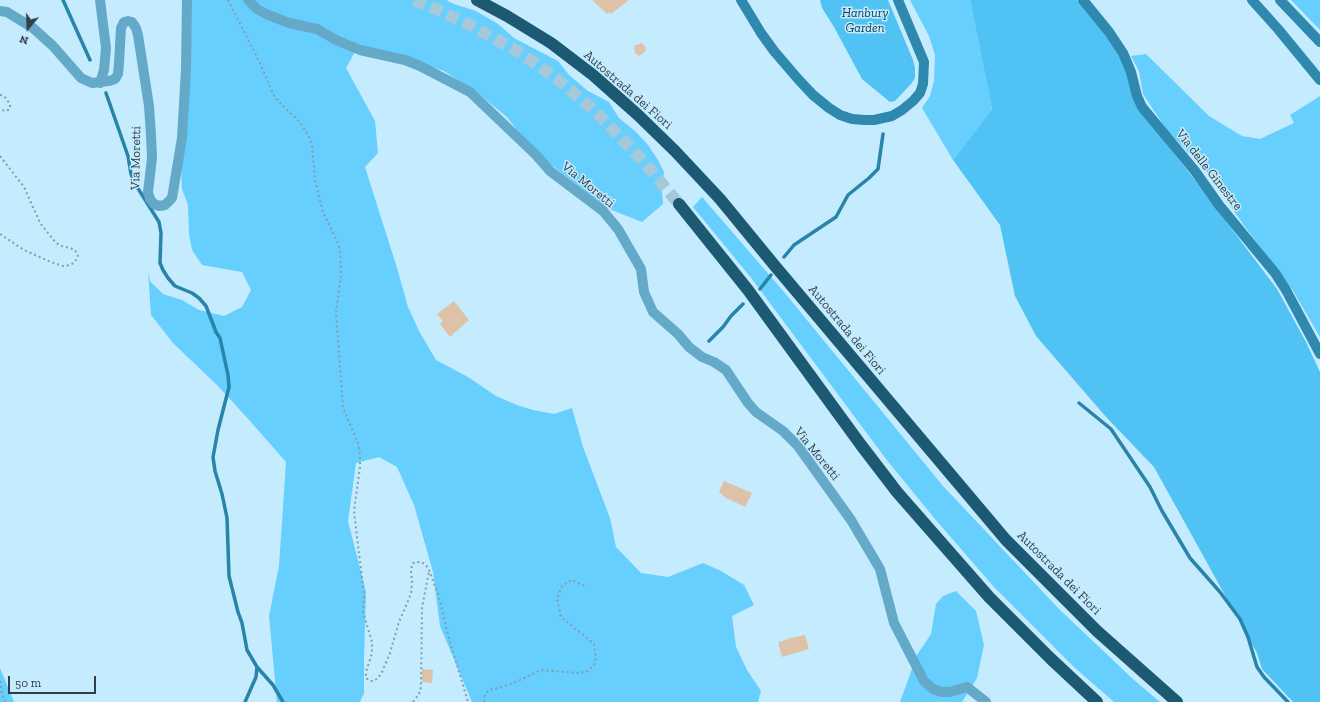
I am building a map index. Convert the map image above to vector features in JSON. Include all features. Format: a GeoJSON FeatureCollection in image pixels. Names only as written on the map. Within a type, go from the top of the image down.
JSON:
{"type":"FeatureCollection","features":[{"type":"Feature","properties":{"kind":"highway","name":"Autostrada dei Fiori"},"geometry":{"type":"LineString","coordinates":[[476,0],[507,16],[551,43],[593,74],[638,114],[675,150],[720,199],[1006,540],[1097,631],[1177,702]]}},
{"type":"Feature","properties":{"kind":"highway"},"geometry":{"type":"LineString","coordinates":[[679,204],[748,290],[897,492],[989,597],[1097,702]]}},
{"type":"Feature","properties":{"kind":"street"},"geometry":{"type":"LineString","coordinates":[[0,10],[7,12],[33,28],[53,46],[81,78],[92,83],[100,83],[104,70],[106,48],[100,0]]}},
{"type":"Feature","properties":{"kind":"street","name":"Via Moretti"},"geometry":{"type":"LineString","coordinates":[[100,83],[109,81],[115,78],[118,74],[121,28],[124,22],[128,20],[132,22],[138,35],[148,106],[152,158],[148,192],[150,199],[154,204],[159,206],[166,205],[172,198],[182,138],[186,69],[187,0]]}},
{"type":"Feature","properties":{"kind":"street","name":"Via Moretti"},"geometry":{"type":"LineString","coordinates":[[248,0],[257,9],[272,17],[289,23],[317,29],[336,40],[360,50],[410,62],[470,92],[536,155],[550,171],[603,211],[618,229],[641,269],[644,292],[653,312],[678,334],[689,347],[702,357],[714,362],[726,370],[748,403],[756,412],[783,431],[798,446],[851,520],[880,569],[894,623],[924,681],[933,689],[942,692],[950,692],[967,687],[986,702]]}},
{"type":"Feature","properties":{"kind":"street"},"geometry":{"type":"LineString","coordinates":[[741,0],[774,51],[813,95],[840,115],[852,119],[874,120],[892,116],[902,110],[920,93],[923,84],[925,73],[924,62],[914,35],[898,0]]}},
{"type":"Feature","properties":{"kind":"street","name":"Via delle Ginestre"},"geometry":{"type":"LineString","coordinates":[[1083,0],[1123,52],[1142,107],[1275,273],[1286,290],[1320,354]]}},
{"type":"Feature","properties":{"kind":"street"},"geometry":{"type":"LineString","coordinates":[[1252,0],[1278,28],[1320,80]]}},
{"type":"Feature","properties":{"kind":"street"},"geometry":{"type":"LineString","coordinates":[[1280,0],[1320,42]]}},
{"type":"Feature","properties":{"kind":"path"},"geometry":{"type":"LineString","coordinates":[[228,0],[261,65],[274,96],[299,121],[310,136],[315,180],[322,207],[340,251],[341,274],[336,313],[343,408],[358,443],[360,454],[360,467],[354,511],[364,595],[364,612],[372,642],[372,653],[366,672],[366,678],[374,680],[378,678],[382,672],[390,653],[399,622],[411,594],[412,582],[410,571],[412,564],[415,562],[422,562],[429,570],[439,597],[448,635],[468,702]]}},
{"type":"Feature","properties":{"kind":"path"},"geometry":{"type":"LineString","coordinates":[[0,95],[4,96],[10,104],[10,108],[7,111],[0,110]]}},
{"type":"Feature","properties":{"kind":"path"},"geometry":{"type":"LineString","coordinates":[[0,156],[24,187],[40,223],[56,243],[75,250],[78,256],[75,262],[70,265],[63,266],[24,250],[0,234]]}},
{"type":"Feature","properties":{"kind":"path"},"geometry":{"type":"LineString","coordinates":[[413,702],[419,694],[421,687],[422,608],[429,570]]}},
{"type":"Feature","properties":{"kind":"path"},"geometry":{"type":"LineString","coordinates":[[484,702],[485,695],[489,690],[518,681],[541,670],[579,673],[588,671],[594,665],[596,658],[594,644],[561,617],[557,599],[562,586],[571,580],[585,586]]}},
{"type":"Feature","properties":{"kind":"path"},"geometry":{"type":"LineString","coordinates":[[0,681],[5,702]]}},
{"type":"Feature","properties":{"kind":"shaded area"},"geometry":{"type":"Polygon","coordinates":[[[190,0],[446,0],[476,11],[498,24],[514,38],[558,61],[569,75],[588,91],[609,102],[619,118],[635,131],[648,145],[664,172],[662,192],[663,204],[642,222],[604,207],[544,159],[526,142],[507,117],[480,95],[444,71],[376,49],[355,52],[346,68],[375,121],[378,153],[365,167],[408,307],[419,331],[436,360],[468,377],[496,396],[517,405],[554,414],[572,408],[583,447],[610,518],[616,547],[641,573],[668,577],[703,563],[721,571],[744,585],[754,605],[732,616],[736,647],[747,670],[761,691],[758,702],[472,702],[440,626],[433,572],[414,505],[397,467],[379,457],[356,463],[348,521],[366,592],[364,693],[360,702],[277,702],[269,616],[279,566],[286,462],[219,387],[173,343],[151,315],[148,271],[150,281],[163,294],[182,300],[199,310],[224,316],[242,307],[251,290],[242,272],[202,265],[192,250],[189,234],[188,205],[182,189],[181,167],[190,0]]]}},
{"type":"Feature","properties":{"kind":"shaded area"},"geometry":{"type":"Polygon","coordinates":[[[910,0],[970,0],[992,109],[953,160],[922,108],[930,96],[934,81],[935,55],[929,36],[910,0]]]}},
{"type":"Feature","properties":{"kind":"shaded area"},"geometry":{"type":"Polygon","coordinates":[[[1291,0],[1320,0],[1320,30],[1293,2],[1291,0]]]}},
{"type":"Feature","properties":{"kind":"shaded area"},"geometry":{"type":"Polygon","coordinates":[[[1146,54],[1209,116],[1242,136],[1260,139],[1294,123],[1290,115],[1320,96],[1320,337],[1292,289],[1245,227],[1209,174],[1166,129],[1143,94],[1139,71],[1131,56],[1146,54]]]}},
{"type":"Feature","properties":{"kind":"shaded area"},"geometry":{"type":"Polygon","coordinates":[[[702,197],[784,292],[943,486],[1059,609],[1134,680],[1160,702],[1114,702],[1074,667],[994,587],[935,519],[886,459],[752,279],[693,207],[702,197]]]}},
{"type":"Feature","properties":{"kind":"shaded area"},"geometry":{"type":"Polygon","coordinates":[[[956,591],[976,611],[984,645],[977,678],[962,702],[900,702],[917,655],[931,634],[936,604],[943,596],[956,591]]]}},
{"type":"Feature","properties":{"kind":"shaded area"},"geometry":{"type":"Polygon","coordinates":[[[0,668],[14,702],[0,702],[0,668]]]}},
{"type":"Feature","properties":{"kind":"green space","name":"Hanbury Garden"},"geometry":{"type":"Polygon","coordinates":[[[820,0],[888,0],[915,68],[915,78],[895,101],[890,102],[862,79],[822,8],[820,0]]]}},
{"type":"Feature","properties":{"kind":"green space"},"geometry":{"type":"Polygon","coordinates":[[[970,0],[1077,0],[1102,29],[1128,69],[1140,111],[1191,175],[1277,289],[1306,342],[1320,372],[1320,702],[1293,702],[1262,669],[1257,653],[1154,467],[1107,418],[1036,336],[1015,296],[1000,225],[953,160],[992,109],[970,0]]]}},
{"type":"Feature","properties":{"kind":"building"},"geometry":{"type":"Polygon","coordinates":[[[592,0],[629,0],[611,14],[609,12],[607,14],[592,0]]]}},
{"type":"Feature","properties":{"kind":"building"},"geometry":{"type":"Polygon","coordinates":[[[642,43],[646,48],[645,52],[639,56],[635,53],[634,46],[642,43]]]}},
{"type":"Feature","properties":{"kind":"building"},"geometry":{"type":"Polygon","coordinates":[[[454,301],[469,320],[450,337],[440,324],[443,321],[437,314],[454,301]]]}},
{"type":"Feature","properties":{"kind":"building"},"geometry":{"type":"Polygon","coordinates":[[[724,481],[752,493],[745,507],[726,498],[719,492],[724,481]]]}},
{"type":"Feature","properties":{"kind":"building"},"geometry":{"type":"Polygon","coordinates":[[[805,635],[809,649],[782,657],[778,642],[805,635]]]}},
{"type":"Feature","properties":{"kind":"building"},"geometry":{"type":"Polygon","coordinates":[[[422,669],[433,670],[432,683],[422,682],[422,669]]]}},
{"type":"Feature","properties":{"kind":"waterway"},"geometry":{"type":"LineString","coordinates":[[63,0],[90,60]]}},
{"type":"Feature","properties":{"kind":"waterway"},"geometry":{"type":"LineString","coordinates":[[106,93],[128,156],[134,182],[159,222],[161,233],[160,263],[163,270],[175,286],[192,293],[206,306],[216,332],[220,338],[229,387],[213,457],[227,518],[229,576],[242,623],[247,650],[257,667],[273,685],[283,702]]}},
{"type":"Feature","properties":{"kind":"waterway"},"geometry":{"type":"LineString","coordinates":[[784,257],[794,245],[836,217],[848,195],[878,169],[883,134]]}},
{"type":"Feature","properties":{"kind":"waterway"},"geometry":{"type":"LineString","coordinates":[[760,289],[771,275]]}},
{"type":"Feature","properties":{"kind":"waterway"},"geometry":{"type":"LineString","coordinates":[[709,341],[743,304]]}},
{"type":"Feature","properties":{"kind":"waterway"},"geometry":{"type":"LineString","coordinates":[[1079,403],[1111,429],[1150,487],[1162,511],[1190,558],[1220,592],[1240,619],[1248,637],[1257,667],[1264,677],[1288,702]]}},
{"type":"Feature","properties":{"kind":"waterway"},"geometry":{"type":"LineString","coordinates":[[245,702],[256,677],[257,667]]}},
{"type":"Feature","properties":{"kind":"tunnel"},"geometry":{"type":"LineString","coordinates":[[414,0],[470,25],[519,52],[557,79],[596,112],[645,163],[679,204]]}}]}
